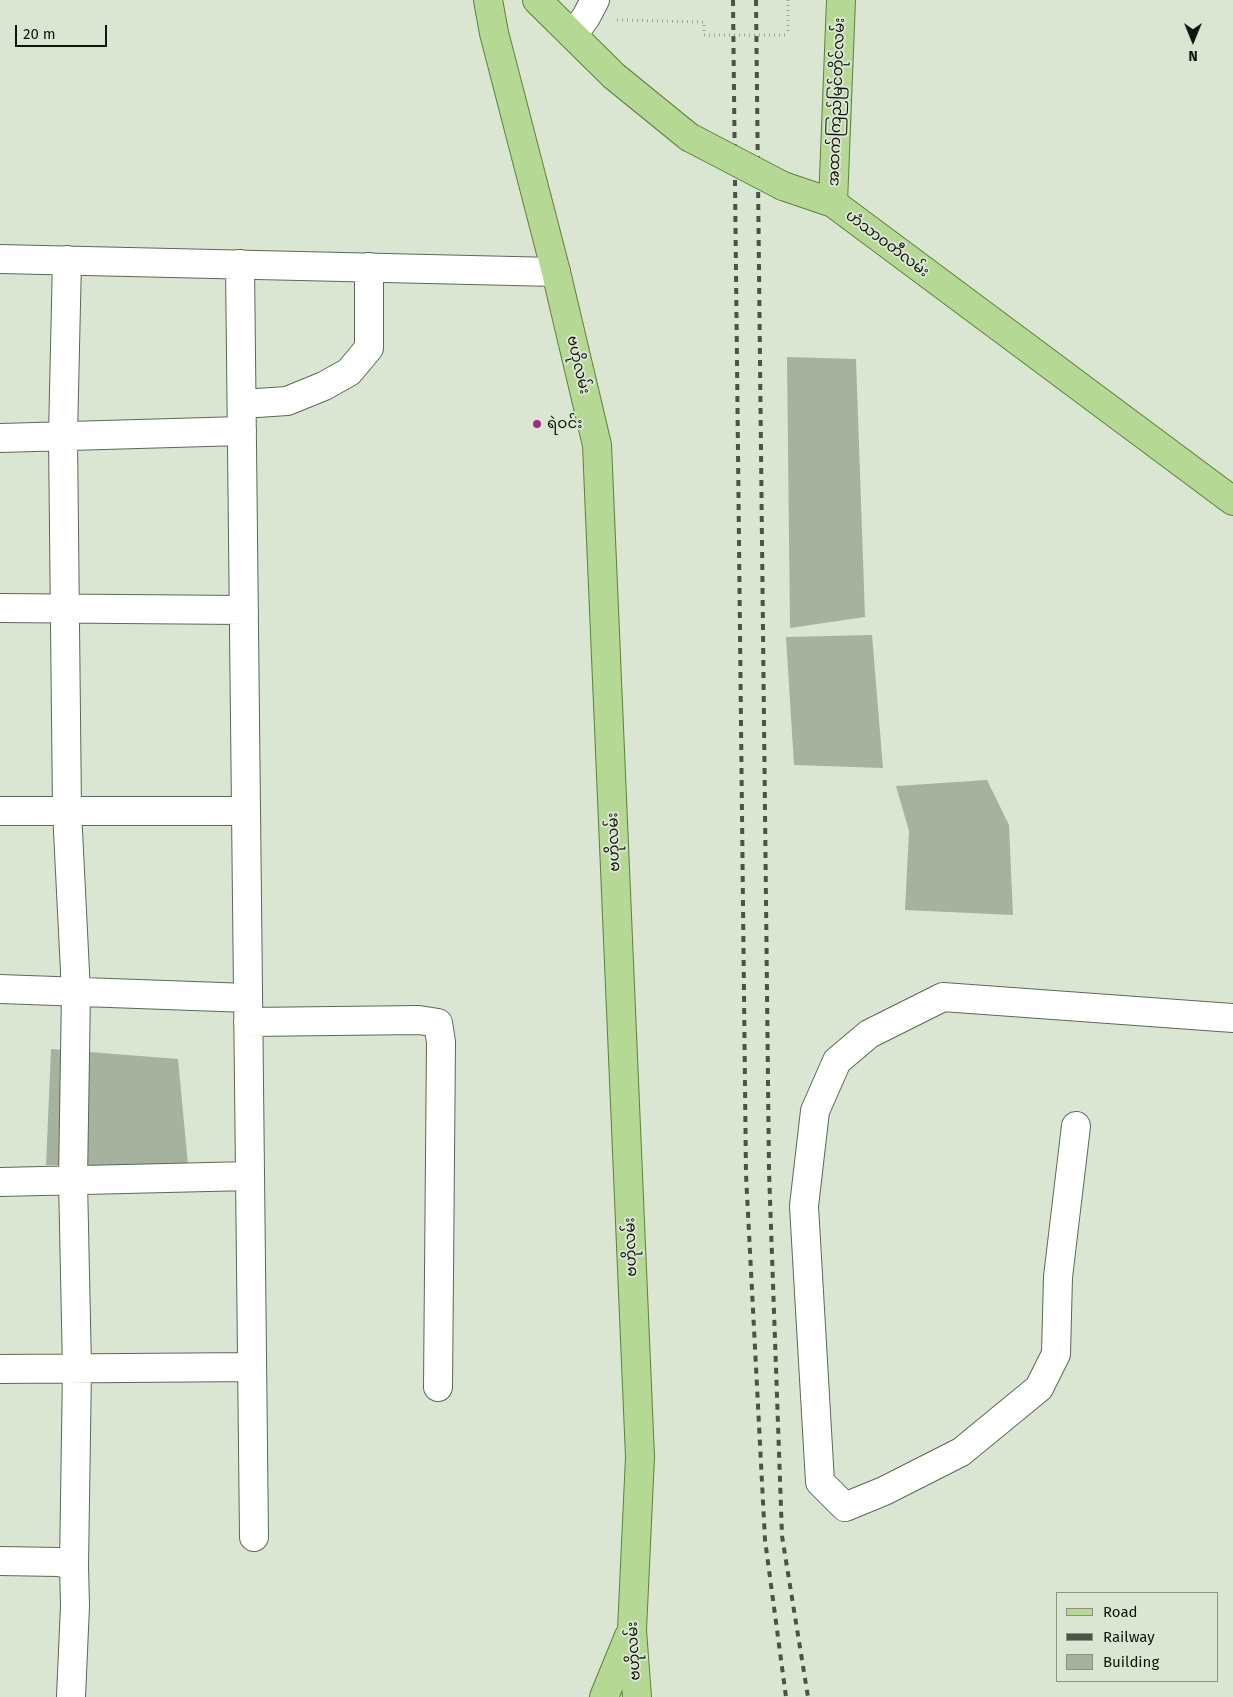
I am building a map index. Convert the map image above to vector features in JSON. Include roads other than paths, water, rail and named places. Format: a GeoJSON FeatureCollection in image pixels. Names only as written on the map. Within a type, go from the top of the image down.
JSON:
{"type":"FeatureCollection","features":[{"type":"Feature","properties":{"kind":"main road","name":"ဗဟိုလမ်း"},"geometry":{"type":"LineString","coordinates":[[488,0],[494,33],[556,272],[597,445],[640,1457],[632,1630],[637,1697]]}},
{"type":"Feature","properties":{"kind":"main road","name":"ဟံသာဝတီလမ်း"},"geometry":{"type":"LineString","coordinates":[[537,0],[614,76],[689,137],[784,186],[833,203],[1233,501]]}},
{"type":"Feature","properties":{"kind":"main road","name":"အထက်ကြည်မြင်တိုင်လမ်း"},"geometry":{"type":"LineString","coordinates":[[833,203],[840,0]]}},
{"type":"Feature","properties":{"kind":"main road"},"geometry":{"type":"LineString","coordinates":[[604,1697],[632,1630]]}},
{"type":"Feature","properties":{"kind":"lane"},"geometry":{"type":"LineString","coordinates":[[573,35],[586,17],[602,10]]}},
{"type":"Feature","properties":{"kind":"lane"},"geometry":{"type":"LineString","coordinates":[[0,259],[556,272]]}},
{"type":"Feature","properties":{"kind":"lane"},"geometry":{"type":"LineString","coordinates":[[67,260],[63,436],[64,608],[67,811],[76,992],[73,1180],[77,1368],[71,1697]]}},
{"type":"Feature","properties":{"kind":"lane"},"geometry":{"type":"LineString","coordinates":[[240,264],[254,1537]]}},
{"type":"Feature","properties":{"kind":"lane"},"geometry":{"type":"LineString","coordinates":[[0,438],[63,436],[242,417],[324,386],[350,372],[369,348],[369,267]]}},
{"type":"Feature","properties":{"kind":"lane"},"geometry":{"type":"LineString","coordinates":[[0,608],[244,610]]}},
{"type":"Feature","properties":{"kind":"lane"},"geometry":{"type":"LineString","coordinates":[[0,811],[246,811]]}},
{"type":"Feature","properties":{"kind":"lane"},"geometry":{"type":"LineString","coordinates":[[0,989],[76,992],[248,1010],[419,1020],[438,1023],[441,1042],[438,1387]]}},
{"type":"Feature","properties":{"kind":"lane"},"geometry":{"type":"LineString","coordinates":[[1076,1126],[1058,1277],[1056,1354],[1039,1388],[961,1452],[884,1491],[845,1507],[820,1482],[804,1206],[814,1111],[837,1061],[869,1034],[943,997],[1233,1018]]}},
{"type":"Feature","properties":{"kind":"lane"},"geometry":{"type":"LineString","coordinates":[[0,1182],[250,1176]]}},
{"type":"Feature","properties":{"kind":"lane"},"geometry":{"type":"LineString","coordinates":[[0,1369],[252,1367]]}},
{"type":"Feature","properties":{"kind":"lane"},"geometry":{"type":"LineString","coordinates":[[0,1561],[59,1562],[74,1566]]}},
{"type":"Feature","properties":{"kind":"railway"},"geometry":{"type":"LineString","coordinates":[[733,0],[746,1175],[765,1540],[786,1697]]}},
{"type":"Feature","properties":{"kind":"railway"},"geometry":{"type":"LineString","coordinates":[[756,0],[769,1171],[782,1536],[808,1697]]}},
{"type":"Feature","properties":{"kind":"place","name":"ရဲဝင်း"},"geometry":{"type":"Point","coordinates":[537,424]}}]}
